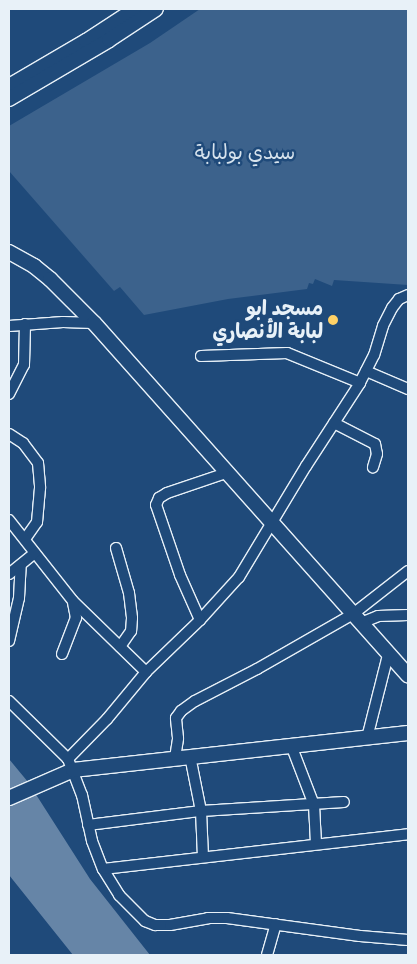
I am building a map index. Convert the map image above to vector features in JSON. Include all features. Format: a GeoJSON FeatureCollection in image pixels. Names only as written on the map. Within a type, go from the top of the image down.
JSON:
{"type":"FeatureCollection","features":[{"type":"Feature","properties":{"kind":"main road"},"geometry":{"type":"LineString","coordinates":[[9,86],[86,41],[135,9]]}},
{"type":"Feature","properties":{"kind":"main road"},"geometry":{"type":"LineString","coordinates":[[9,99],[156,9]]}},
{"type":"Feature","properties":{"kind":"main road"},"geometry":{"type":"LineString","coordinates":[[9,252],[34,266],[50,279],[94,323],[408,676]]}},
{"type":"Feature","properties":{"kind":"main road"},"geometry":{"type":"LineString","coordinates":[[9,798],[37,786],[70,764],[175,758],[408,733]]}},
{"type":"Feature","properties":{"kind":"street"},"geometry":{"type":"LineString","coordinates":[[70,764],[146,672],[200,620],[239,577],[360,383],[392,308],[399,299],[408,295]]}},
{"type":"Feature","properties":{"kind":"street"},"geometry":{"type":"LineString","coordinates":[[9,326],[63,322],[94,323]]}},
{"type":"Feature","properties":{"kind":"street"},"geometry":{"type":"LineString","coordinates":[[9,394],[24,365],[25,324]]}},
{"type":"Feature","properties":{"kind":"street"},"geometry":{"type":"LineString","coordinates":[[201,356],[287,353],[360,383]]}},
{"type":"Feature","properties":{"kind":"street"},"geometry":{"type":"LineString","coordinates":[[366,371],[408,389]]}},
{"type":"Feature","properties":{"kind":"street"},"geometry":{"type":"LineString","coordinates":[[334,423],[375,444],[377,454],[373,467]]}},
{"type":"Feature","properties":{"kind":"street"},"geometry":{"type":"LineString","coordinates":[[9,434],[24,443],[38,463],[40,488],[37,522],[25,539]]}},
{"type":"Feature","properties":{"kind":"street"},"geometry":{"type":"LineString","coordinates":[[200,620],[180,575],[156,504],[159,498],[167,493],[226,473]]}},
{"type":"Feature","properties":{"kind":"street"},"geometry":{"type":"LineString","coordinates":[[9,520],[73,601],[146,672]]}},
{"type":"Feature","properties":{"kind":"street"},"geometry":{"type":"LineString","coordinates":[[116,548],[129,594],[132,618],[131,631],[120,647]]}},
{"type":"Feature","properties":{"kind":"street"},"geometry":{"type":"LineString","coordinates":[[9,574],[35,552]]}},
{"type":"Feature","properties":{"kind":"street"},"geometry":{"type":"LineString","coordinates":[[9,641],[19,598],[21,565]]}},
{"type":"Feature","properties":{"kind":"street"},"geometry":{"type":"LineString","coordinates":[[175,758],[178,738],[176,718],[181,711],[195,701],[357,619],[408,571]]}},
{"type":"Feature","properties":{"kind":"street"},"geometry":{"type":"LineString","coordinates":[[62,654],[76,618],[73,601]]}},
{"type":"Feature","properties":{"kind":"street"},"geometry":{"type":"LineString","coordinates":[[357,619],[408,615]]}},
{"type":"Feature","properties":{"kind":"street"},"geometry":{"type":"LineString","coordinates":[[366,738],[388,655]]}},
{"type":"Feature","properties":{"kind":"street"},"geometry":{"type":"LineString","coordinates":[[9,701],[70,764],[82,796],[88,825],[103,869],[119,895],[136,914],[155,925],[217,918],[360,936],[408,940]]}},
{"type":"Feature","properties":{"kind":"street"},"geometry":{"type":"LineString","coordinates":[[291,745],[314,805],[316,843]]}},
{"type":"Feature","properties":{"kind":"street"},"geometry":{"type":"LineString","coordinates":[[190,756],[201,811],[203,857]]}},
{"type":"Feature","properties":{"kind":"street"},"geometry":{"type":"LineString","coordinates":[[88,825],[201,811],[344,802]]}},
{"type":"Feature","properties":{"kind":"street"},"geometry":{"type":"LineString","coordinates":[[103,869],[316,843],[408,834]]}},
{"type":"Feature","properties":{"kind":"street"},"geometry":{"type":"LineString","coordinates":[[267,955],[276,924]]}},
{"type":"Feature","properties":{"kind":"green space","name":"سيدي بولبابة"},"geometry":{"type":"Polygon","coordinates":[[[200,9],[408,9],[408,285],[334,280],[332,286],[315,279],[313,284],[309,283],[307,289],[228,299],[144,315],[120,287],[114,291],[9,171],[9,126],[150,43],[200,9]]]}},
{"type":"Feature","properties":{"kind":"shaded area"},"geometry":{"type":"Polygon","coordinates":[[[9,759],[28,782],[90,879],[150,955],[73,955],[9,875],[9,759]]]}},
{"type":"Feature","properties":{"kind":"place","name":"مسجد ابو لبابة الأنصاري"},"geometry":{"type":"Point","coordinates":[333,320]}}]}
